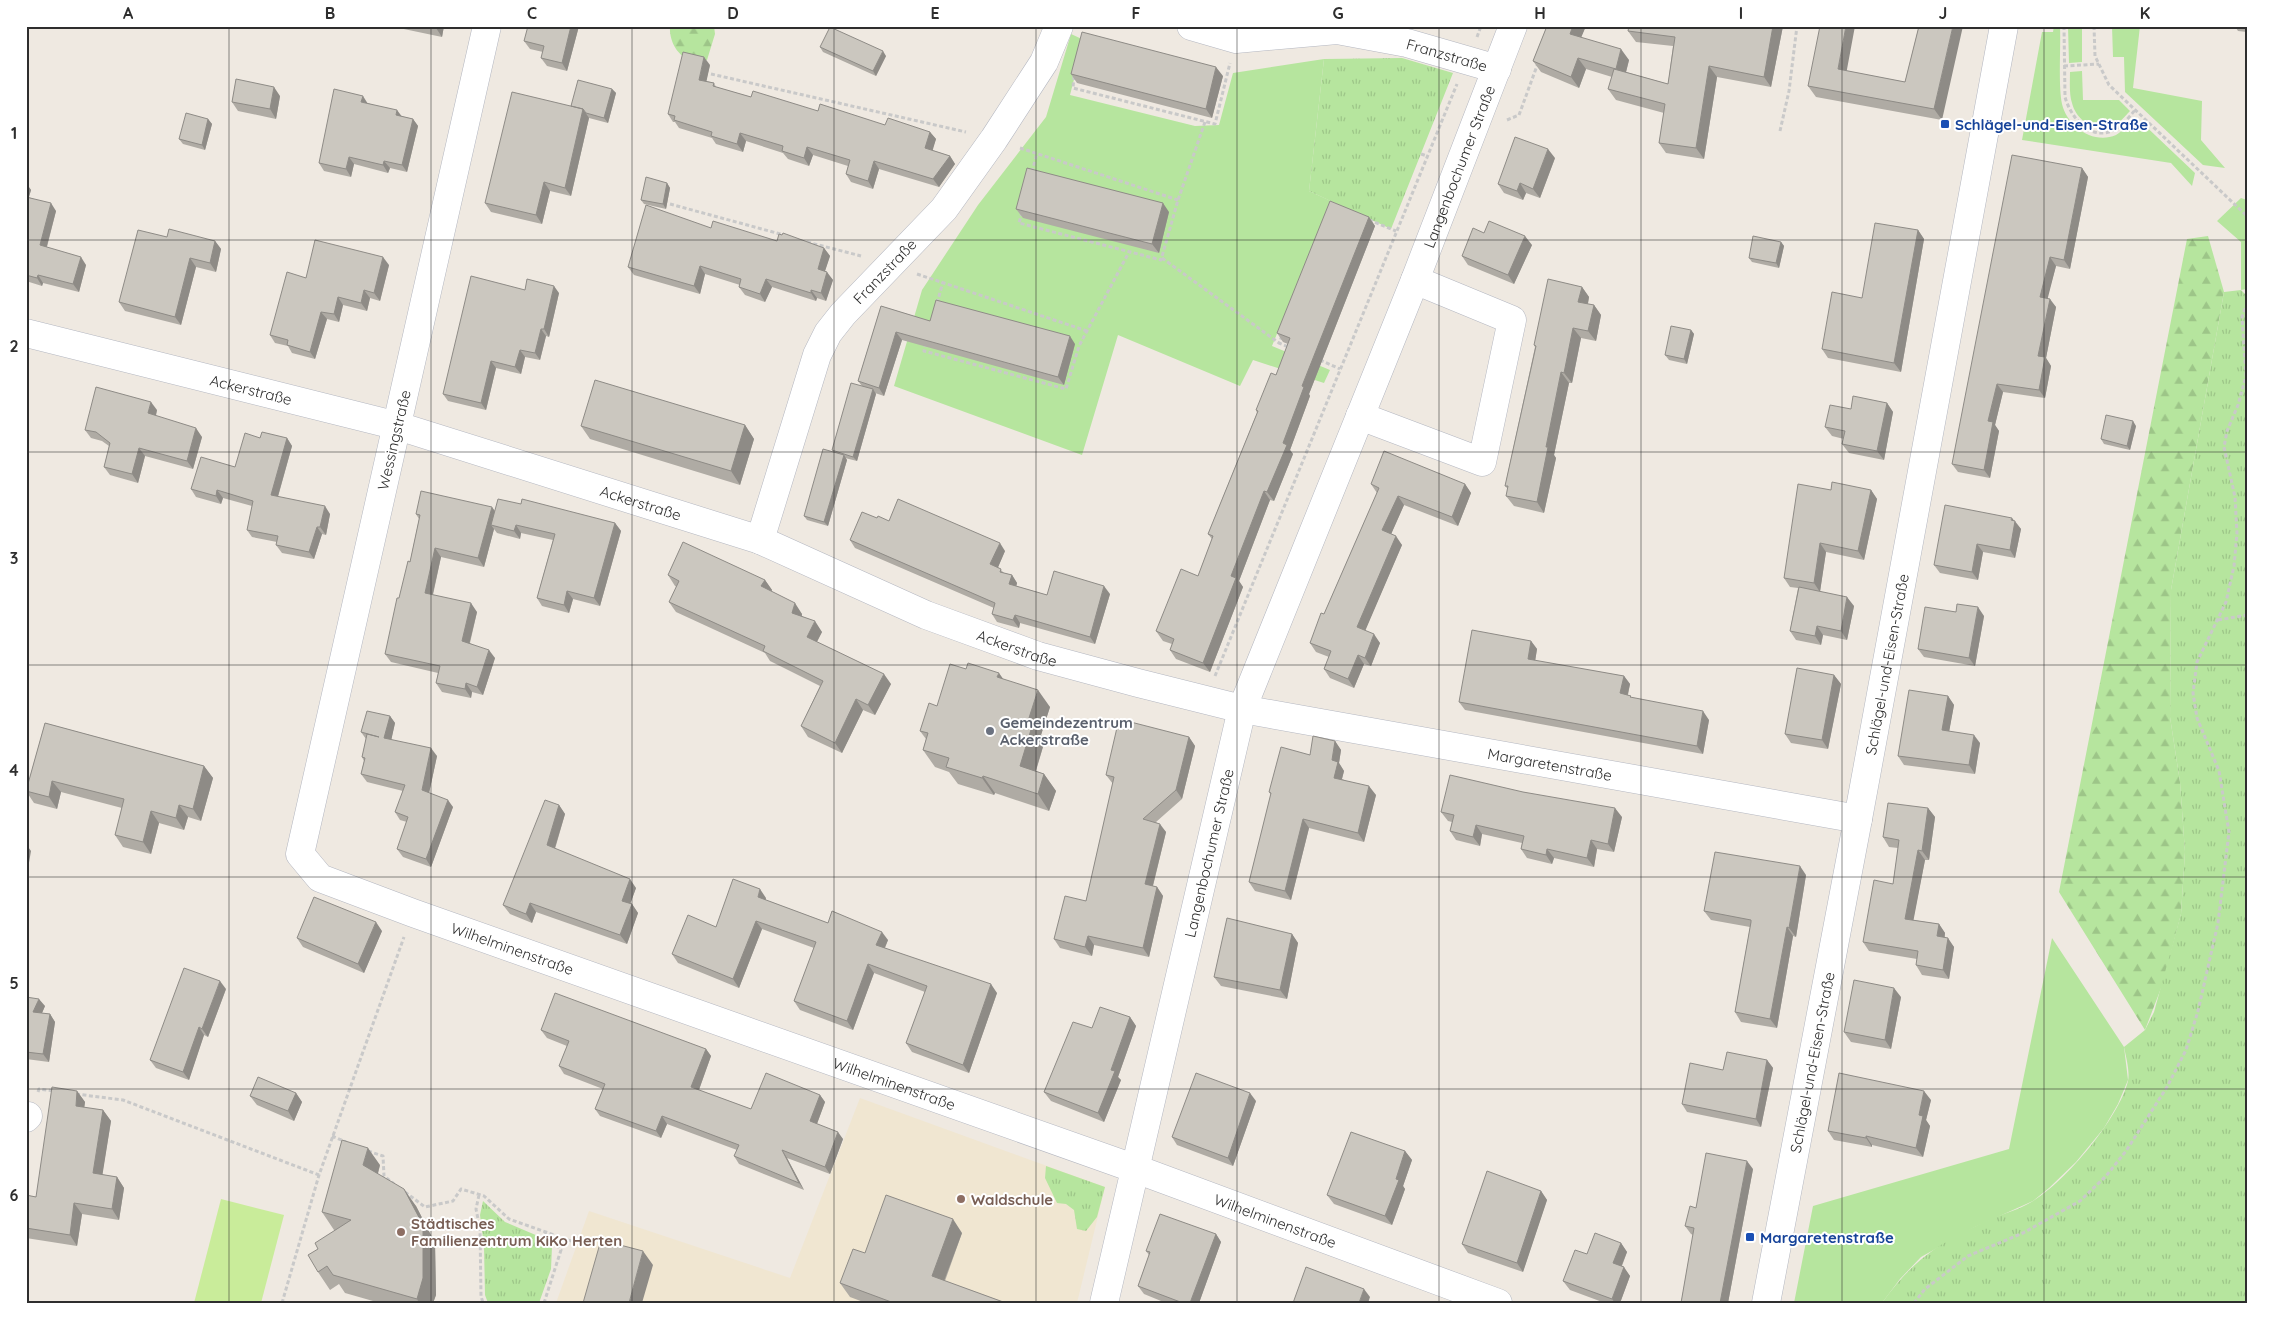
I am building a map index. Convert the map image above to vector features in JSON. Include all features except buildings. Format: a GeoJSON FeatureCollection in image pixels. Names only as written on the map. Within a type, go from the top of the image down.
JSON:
{"type":"FeatureCollection","features":[{"type":"Feature","properties":{"kind":"street","name":"Wessingstraße"},"geometry":{"type":"LineString","coordinates":[[300,854],[487,26]]}},
{"type":"Feature","properties":{"kind":"street","name":"Franzstraße"},"geometry":{"type":"LineString","coordinates":[[760,540],[818,355],[828,333],[843,314],[944,209],[994,139],[1044,62],[1059,26]]}},
{"type":"Feature","properties":{"kind":"street","name":"Franzstraße"},"geometry":{"type":"LineString","coordinates":[[1191,26],[1236,39],[1337,30],[1407,43],[1496,69]]}},
{"type":"Feature","properties":{"kind":"street","name":"Langenbochumer Straße"},"geometry":{"type":"LineString","coordinates":[[1104,1303],[1242,709],[1415,280],[1513,26]]}},
{"type":"Feature","properties":{"kind":"street","name":"Schlägel-und-Eisen-Straße"},"geometry":{"type":"LineString","coordinates":[[1766,1303],[1858,819],[2004,26]]}},
{"type":"Feature","properties":{"kind":"street"},"geometry":{"type":"LineString","coordinates":[[1360,416],[1482,462],[1512,320],[1415,280]]}},
{"type":"Feature","properties":{"kind":"street","name":"Ackerstraße"},"geometry":{"type":"LineString","coordinates":[[26,333],[398,426],[760,540],[926,615],[1038,656],[1242,709]]}},
{"type":"Feature","properties":{"kind":"street","name":"Margaretenstraße"},"geometry":{"type":"LineString","coordinates":[[1242,709],[1858,819]]}},
{"type":"Feature","properties":{"kind":"street","name":"Wilhelminenstraße"},"geometry":{"type":"LineString","coordinates":[[300,854],[320,878],[413,913],[1136,1169],[1498,1303]]}},
{"type":"Feature","properties":{"kind":"path"},"geometry":{"type":"LineString","coordinates":[[1208,701],[1214,680],[1481,26]]}},
{"type":"Feature","properties":{"kind":"path"},"geometry":{"type":"LineString","coordinates":[[1780,131],[1789,91],[1798,26]]}},
{"type":"Feature","properties":{"kind":"path"},"geometry":{"type":"LineString","coordinates":[[2064,26],[2065,96],[2068,108],[2080,124],[2090,131],[2103,133],[2116,129],[2136,110]]}},
{"type":"Feature","properties":{"kind":"path"},"geometry":{"type":"LineString","coordinates":[[2094,26],[2095,56],[2109,84],[2247,216]]}},
{"type":"Feature","properties":{"kind":"path"},"geometry":{"type":"LineString","coordinates":[[1073,69],[1075,78],[1073,88],[1215,124],[1236,39]]}},
{"type":"Feature","properties":{"kind":"path"},"geometry":{"type":"LineString","coordinates":[[1505,120],[1519,115],[1539,60]]}},
{"type":"Feature","properties":{"kind":"path"},"geometry":{"type":"LineString","coordinates":[[2064,66],[2099,64]]}},
{"type":"Feature","properties":{"kind":"path"},"geometry":{"type":"LineString","coordinates":[[711,74],[994,139],[1178,200]]}},
{"type":"Feature","properties":{"kind":"path"},"geometry":{"type":"LineString","coordinates":[[1162,258],[1178,200],[1205,122]]}},
{"type":"Feature","properties":{"kind":"path"},"geometry":{"type":"LineString","coordinates":[[1030,180],[1037,153]]}},
{"type":"Feature","properties":{"kind":"path"},"geometry":{"type":"LineString","coordinates":[[1421,154],[1427,156]]}},
{"type":"Feature","properties":{"kind":"path"},"geometry":{"type":"LineString","coordinates":[[1023,206],[1019,223],[1161,260],[1162,258],[1279,343],[1296,350]]}},
{"type":"Feature","properties":{"kind":"path"},"geometry":{"type":"LineString","coordinates":[[1361,217],[1396,231]]}},
{"type":"Feature","properties":{"kind":"path"},"geometry":{"type":"LineString","coordinates":[[926,342],[924,351],[1066,389],[1079,346],[1129,252]]}},
{"type":"Feature","properties":{"kind":"path"},"geometry":{"type":"LineString","coordinates":[[936,308],[943,282]]}},
{"type":"Feature","properties":{"kind":"path"},"geometry":{"type":"LineString","coordinates":[[1914,1303],[1925,1289],[1968,1256],[2024,1233],[2080,1201],[2106,1176],[2126,1151],[2167,1086],[2186,1050],[2198,1011],[2218,923],[2229,832],[2219,772],[2197,718],[2193,693],[2197,662],[2226,602],[2234,566],[2236,541],[2235,497],[2224,447],[2227,431],[2238,405],[2246,376],[2242,317],[2247,303]]}},
{"type":"Feature","properties":{"kind":"path"},"geometry":{"type":"LineString","coordinates":[[1279,343],[1282,334]]}},
{"type":"Feature","properties":{"kind":"path"},"geometry":{"type":"LineString","coordinates":[[1314,358],[1340,369]]}},
{"type":"Feature","properties":{"kind":"path"},"geometry":{"type":"LineString","coordinates":[[2217,620],[2247,615]]}},
{"type":"Feature","properties":{"kind":"path"},"geometry":{"type":"LineString","coordinates":[[282,1303],[332,1136],[413,913]]}},
{"type":"Feature","properties":{"kind":"path"},"geometry":{"type":"LineString","coordinates":[[39,1089],[58,1092]]}},
{"type":"Feature","properties":{"kind":"path"},"geometry":{"type":"LineString","coordinates":[[67,1093],[123,1100],[319,1175]]}},
{"type":"Feature","properties":{"kind":"path"},"geometry":{"type":"LineString","coordinates":[[332,1136],[349,1143]]}},
{"type":"Feature","properties":{"kind":"path"},"geometry":{"type":"LineString","coordinates":[[366,1150],[383,1156],[384,1176],[425,1207],[453,1201],[461,1189],[480,1194],[509,1219],[574,1242]]}},
{"type":"Feature","properties":{"kind":"path"},"geometry":{"type":"LineString","coordinates":[[480,1194],[476,1209],[480,1229],[481,1296],[483,1303]]}},
{"type":"Feature","properties":{"kind":"path"},"geometry":{"type":"LineString","coordinates":[[544,1232],[561,1250],[544,1303]]}},
{"type":"Feature","properties":{"kind":"shaded area","name":"Waldschule"},"geometry":{"type":"Polygon","coordinates":[[[860,1098],[1105,1187],[1077,1303],[556,1303],[589,1211],[790,1278],[860,1098]]]}},
{"type":"Feature","properties":{"kind":"green space"},"geometry":{"type":"Polygon","coordinates":[[[670,26],[714,26],[715,34],[707,60],[694,62],[682,56],[675,47],[671,37],[670,26]]]}},
{"type":"Feature","properties":{"kind":"green space"},"geometry":{"type":"Polygon","coordinates":[[[2054,26],[2060,26],[2061,96],[2062,104],[2069,120],[2082,132],[2099,137],[2107,137],[2119,133],[2136,117],[2195,173],[2192,186],[2171,163],[2022,140],[2042,32],[2053,32],[2054,26]]]}},
{"type":"Feature","properties":{"kind":"green space"},"geometry":{"type":"Polygon","coordinates":[[[2068,26],[2082,26],[2082,62],[2069,63],[2068,26]]]}},
{"type":"Feature","properties":{"kind":"green space"},"geometry":{"type":"Polygon","coordinates":[[[2112,26],[2140,26],[2133,88],[2202,101],[2201,140],[2225,168],[2203,165],[2125,92],[2124,57],[2113,57],[2112,26]]]}},
{"type":"Feature","properties":{"kind":"green space"},"geometry":{"type":"Polygon","coordinates":[[[1071,34],[1084,40],[1070,95],[1195,126],[1219,125],[1233,73],[1324,59],[1309,191],[1331,201],[1272,346],[1330,370],[1324,383],[1253,360],[1240,386],[1118,335],[1082,455],[894,386],[922,290],[978,205],[1046,117],[1071,34]]]}},
{"type":"Feature","properties":{"kind":"green space"},"geometry":{"type":"Polygon","coordinates":[[[1402,58],[1453,73],[1391,229],[1309,191],[1324,59],[1402,58]]]}},
{"type":"Feature","properties":{"kind":"green space"},"geometry":{"type":"Polygon","coordinates":[[[2082,71],[2083,100],[2119,100],[2130,111],[2115,126],[2106,128],[2093,127],[2082,120],[2074,109],[2070,96],[2070,72],[2082,71]]]}},
{"type":"Feature","properties":{"kind":"green space"},"geometry":{"type":"Polygon","coordinates":[[[2241,198],[2247,200],[2247,289],[2241,290],[2241,242],[2217,221],[2241,198]]]}},
{"type":"Feature","properties":{"kind":"green space"},"geometry":{"type":"Polygon","coordinates":[[[2208,236],[2224,292],[2171,590],[2170,717],[2180,782],[2185,852],[2181,914],[2163,983],[2145,1030],[2059,892],[2187,239],[2208,236]]]}},
{"type":"Feature","properties":{"kind":"green space"},"geometry":{"type":"Polygon","coordinates":[[[2241,290],[2247,296],[2247,1303],[1882,1303],[1906,1274],[1930,1252],[1973,1227],[2033,1201],[2046,1192],[2075,1164],[2103,1130],[2123,1096],[2128,1081],[2128,1064],[2124,1047],[2145,1030],[2154,1012],[2181,914],[2185,852],[2180,782],[2170,717],[2171,590],[2224,292],[2241,290]]]}},
{"type":"Feature","properties":{"kind":"green space"},"geometry":{"type":"Polygon","coordinates":[[[2052,938],[2124,1047],[2128,1080],[2118,1104],[2104,1128],[2076,1162],[2033,1201],[1975,1227],[1921,1257],[1900,1279],[1882,1303],[1794,1303],[1813,1206],[2009,1149],[2052,938]]]}},
{"type":"Feature","properties":{"kind":"green space"},"geometry":{"type":"Polygon","coordinates":[[[1046,1166],[1105,1187],[1097,1217],[1086,1231],[1077,1229],[1074,1210],[1066,1204],[1057,1203],[1045,1178],[1046,1166]]]}},
{"type":"Feature","properties":{"kind":"green space"},"geometry":{"type":"Polygon","coordinates":[[[221,1199],[284,1215],[261,1303],[194,1303],[221,1199]]]}},
{"type":"Feature","properties":{"kind":"green space"},"geometry":{"type":"Polygon","coordinates":[[[483,1201],[505,1222],[538,1236],[552,1247],[551,1269],[539,1303],[488,1303],[485,1295],[484,1246],[480,1215],[483,1201]]]}},
{"type":"Feature","properties":{"kind":"place","name":"Schlägel-und-Eisen-Straße"},"geometry":{"type":"Point","coordinates":[1945,124]}},
{"type":"Feature","properties":{"kind":"place","name":"Gemeindezentrum Ackerstraße"},"geometry":{"type":"Point","coordinates":[990,731]}},
{"type":"Feature","properties":{"kind":"place","name":"Waldschule"},"geometry":{"type":"Point","coordinates":[961,1199]}},
{"type":"Feature","properties":{"kind":"place","name":"Städtisches Familienzentrum KiKo Herten"},"geometry":{"type":"Point","coordinates":[401,1232]}},
{"type":"Feature","properties":{"kind":"place","name":"Margaretenstraße"},"geometry":{"type":"Point","coordinates":[1750,1237]}}]}
